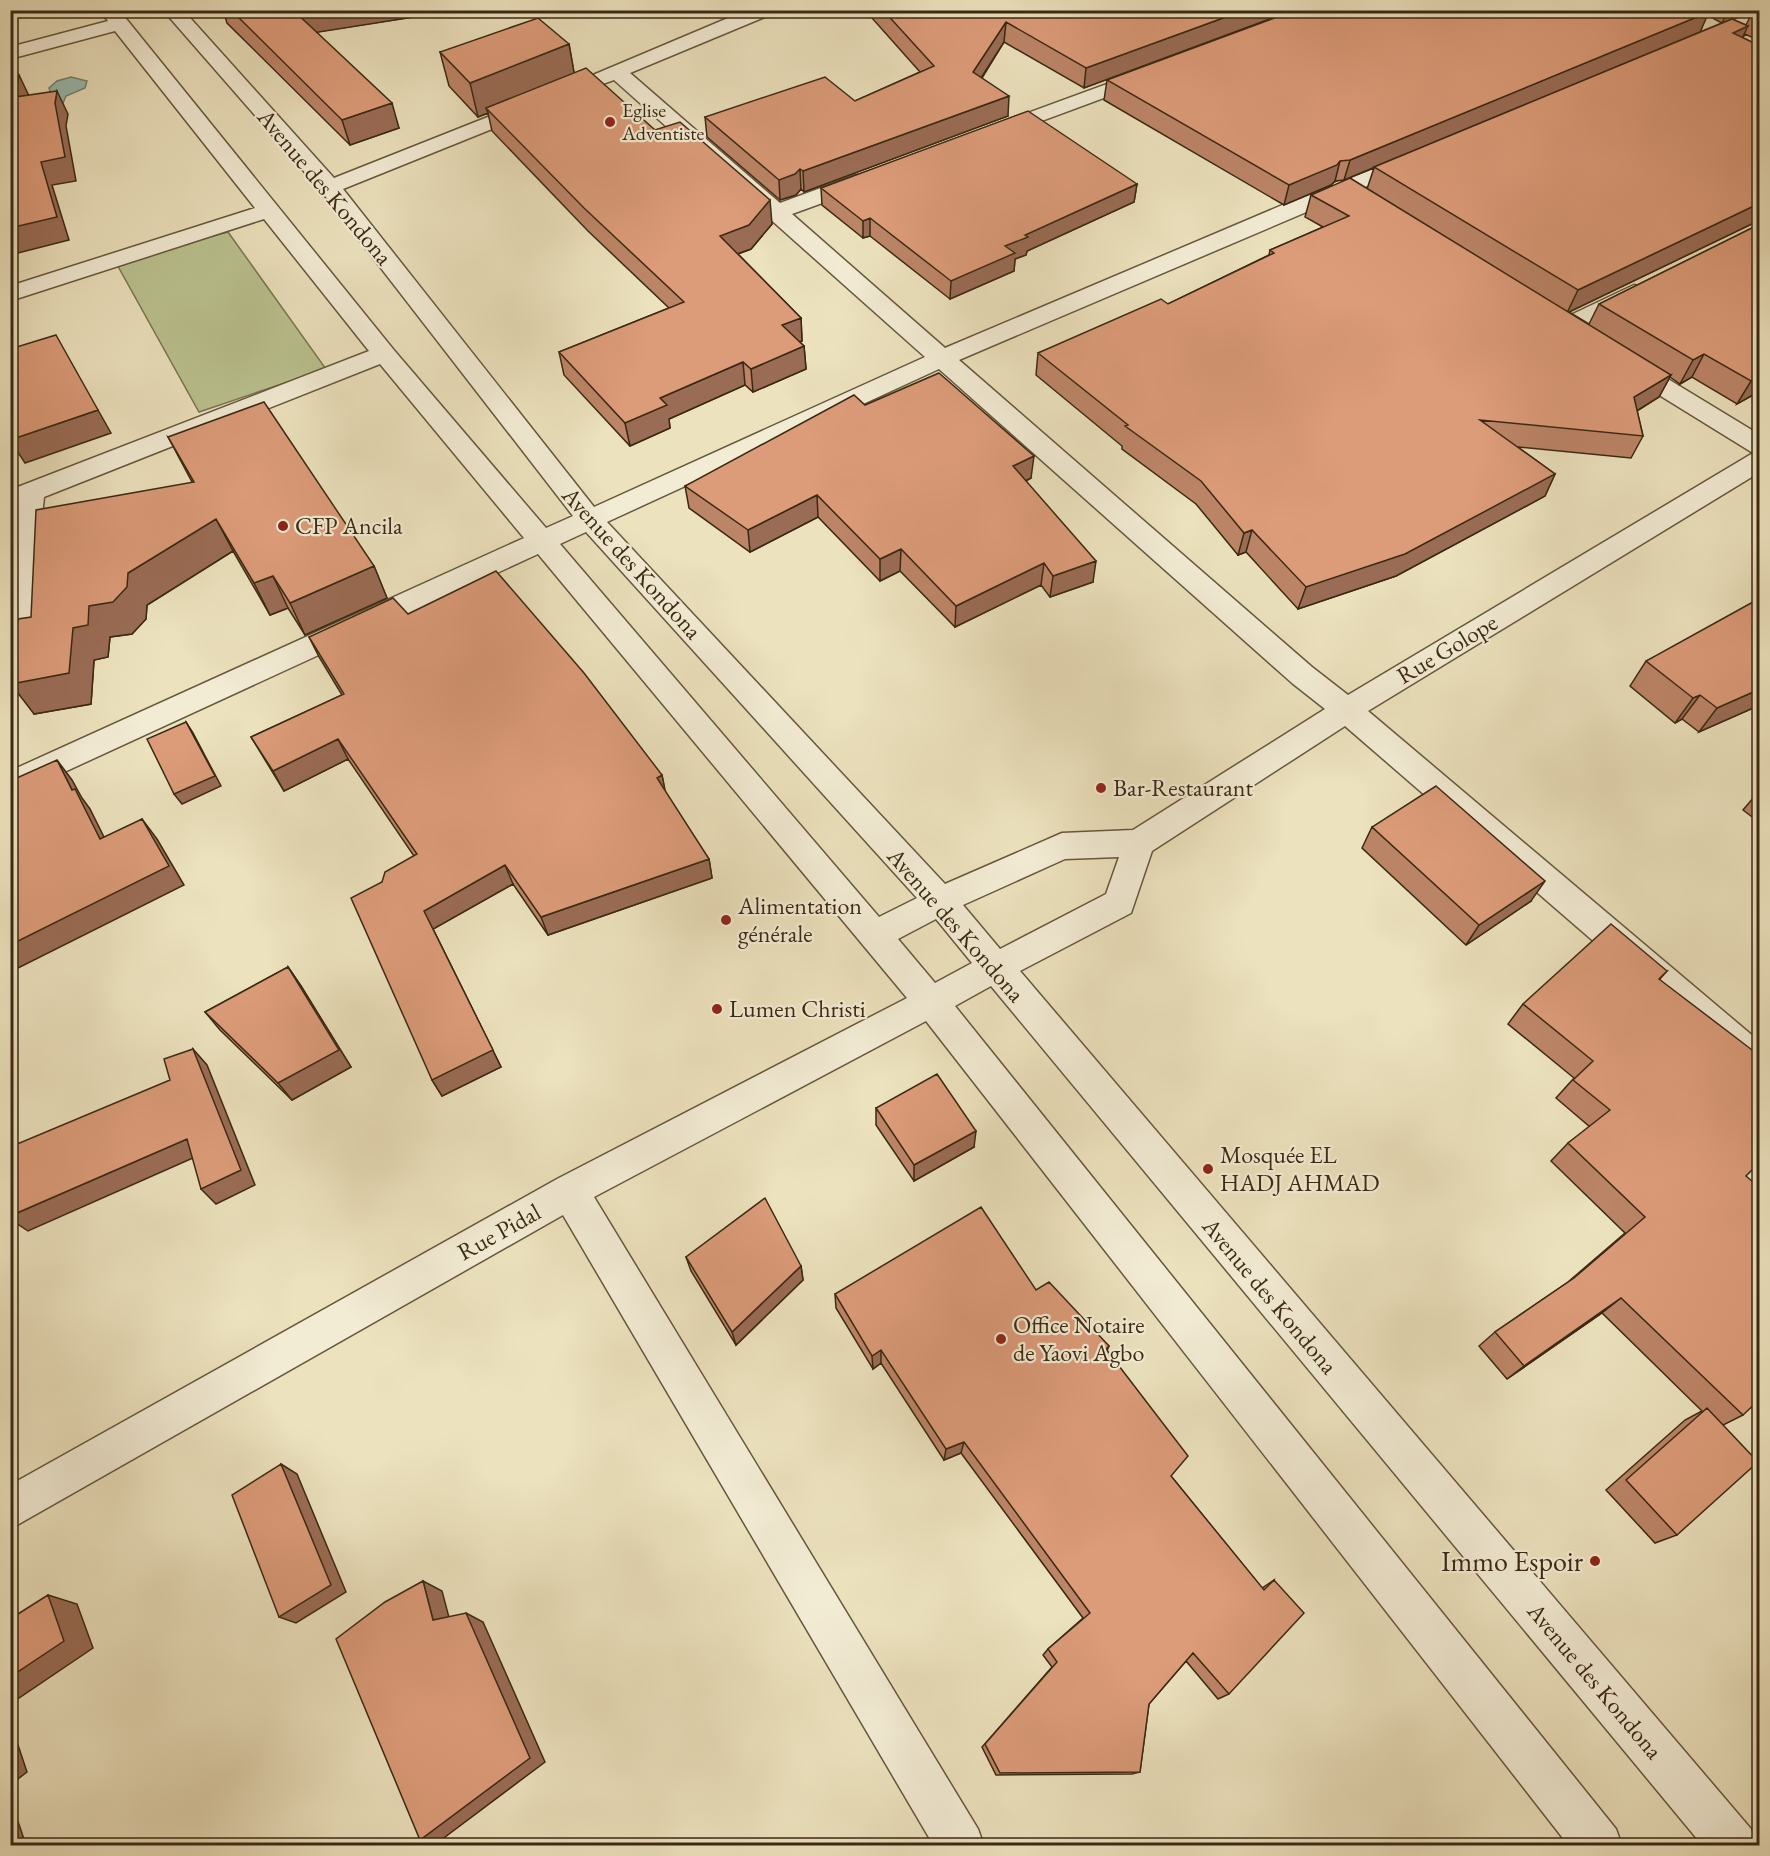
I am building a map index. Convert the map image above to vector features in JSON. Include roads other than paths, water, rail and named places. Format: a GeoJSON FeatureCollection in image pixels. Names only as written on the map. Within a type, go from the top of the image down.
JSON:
{"type":"FeatureCollection","features":[{"type":"Feature","properties":{"kind":"street","name":"Avenue des Kondona"},"geometry":{"type":"LineString","coordinates":[[172,10],[330,187],[589,519],[940,901],[1734,1845]]}},
{"type":"Feature","properties":{"kind":"street"},"geometry":{"type":"LineString","coordinates":[[584,85],[765,10]]}},
{"type":"Feature","properties":{"kind":"street"},"geometry":{"type":"LineString","coordinates":[[1674,50],[1729,37],[1760,16]]}},
{"type":"Feature","properties":{"kind":"street"},"geometry":{"type":"LineString","coordinates":[[10,53],[113,17],[384,354],[931,1002],[1599,1845]]}},
{"type":"Feature","properties":{"kind":"street"},"geometry":{"type":"LineString","coordinates":[[1692,19],[1729,37]]}},
{"type":"Feature","properties":{"kind":"street"},"geometry":{"type":"LineString","coordinates":[[976,138],[1166,68]]}},
{"type":"Feature","properties":{"kind":"street"},"geometry":{"type":"LineString","coordinates":[[618,72],[940,359],[1302,675],[1347,710],[1760,1064]]}},
{"type":"Feature","properties":{"kind":"street"},"geometry":{"type":"LineString","coordinates":[[330,187],[551,98]]}},
{"type":"Feature","properties":{"kind":"street"},"geometry":{"type":"LineString","coordinates":[[10,785],[940,359],[1431,151]]}},
{"type":"Feature","properties":{"kind":"street"},"geometry":{"type":"LineString","coordinates":[[777,212],[888,171]]}},
{"type":"Feature","properties":{"kind":"street"},"geometry":{"type":"LineString","coordinates":[[1343,188],[1363,200]]}},
{"type":"Feature","properties":{"kind":"street"},"geometry":{"type":"LineString","coordinates":[[10,294],[270,210]]}},
{"type":"Feature","properties":{"kind":"street"},"geometry":{"type":"LineString","coordinates":[[1586,338],[1658,280]]}},
{"type":"Feature","properties":{"kind":"street"},"geometry":{"type":"LineString","coordinates":[[1546,313],[1760,447]]}},
{"type":"Feature","properties":{"kind":"street"},"geometry":{"type":"LineString","coordinates":[[10,678],[21,496],[384,354]]}},
{"type":"Feature","properties":{"kind":"street","name":"Rue Golope"},"geometry":{"type":"LineString","coordinates":[[1139,843],[1347,710],[1760,460]]}},
{"type":"Feature","properties":{"kind":"street"},"geometry":{"type":"LineString","coordinates":[[874,935],[940,901],[1062,846],[1139,843],[1119,903],[996,970]]}},
{"type":"Feature","properties":{"kind":"street","name":"Rue Pidal"},"geometry":{"type":"LineString","coordinates":[[10,1508],[570,1191],[996,970]]}},
{"type":"Feature","properties":{"kind":"street"},"geometry":{"type":"LineString","coordinates":[[570,1191],[951,1841]]}},
{"type":"Feature","properties":{"kind":"water"},"geometry":{"type":"Polygon","coordinates":[[[71,77],[87,81],[85,88],[66,96],[63,103],[55,106],[49,88],[57,81],[71,77]]]}},
{"type":"Feature","properties":{"kind":"place","name":"Eglise Adventiste"},"geometry":{"type":"Point","coordinates":[610,122]}},
{"type":"Feature","properties":{"kind":"place","name":"CFP Ancila"},"geometry":{"type":"Point","coordinates":[283,526]}},
{"type":"Feature","properties":{"kind":"place","name":"Bar-Restaurant"},"geometry":{"type":"Point","coordinates":[1101,788]}},
{"type":"Feature","properties":{"kind":"place","name":"Alimentation générale"},"geometry":{"type":"Point","coordinates":[726,920]}},
{"type":"Feature","properties":{"kind":"place","name":"Lumen Christi"},"geometry":{"type":"Point","coordinates":[717,1009]}},
{"type":"Feature","properties":{"kind":"place","name":"Mosquée EL HADJ AHMAD"},"geometry":{"type":"Point","coordinates":[1208,1169]}},
{"type":"Feature","properties":{"kind":"place","name":"Office Notaire de Yaovi Agbo"},"geometry":{"type":"Point","coordinates":[1001,1339]}},
{"type":"Feature","properties":{"kind":"place","name":"Immo Espoir"},"geometry":{"type":"Point","coordinates":[1595,1561]}}]}
